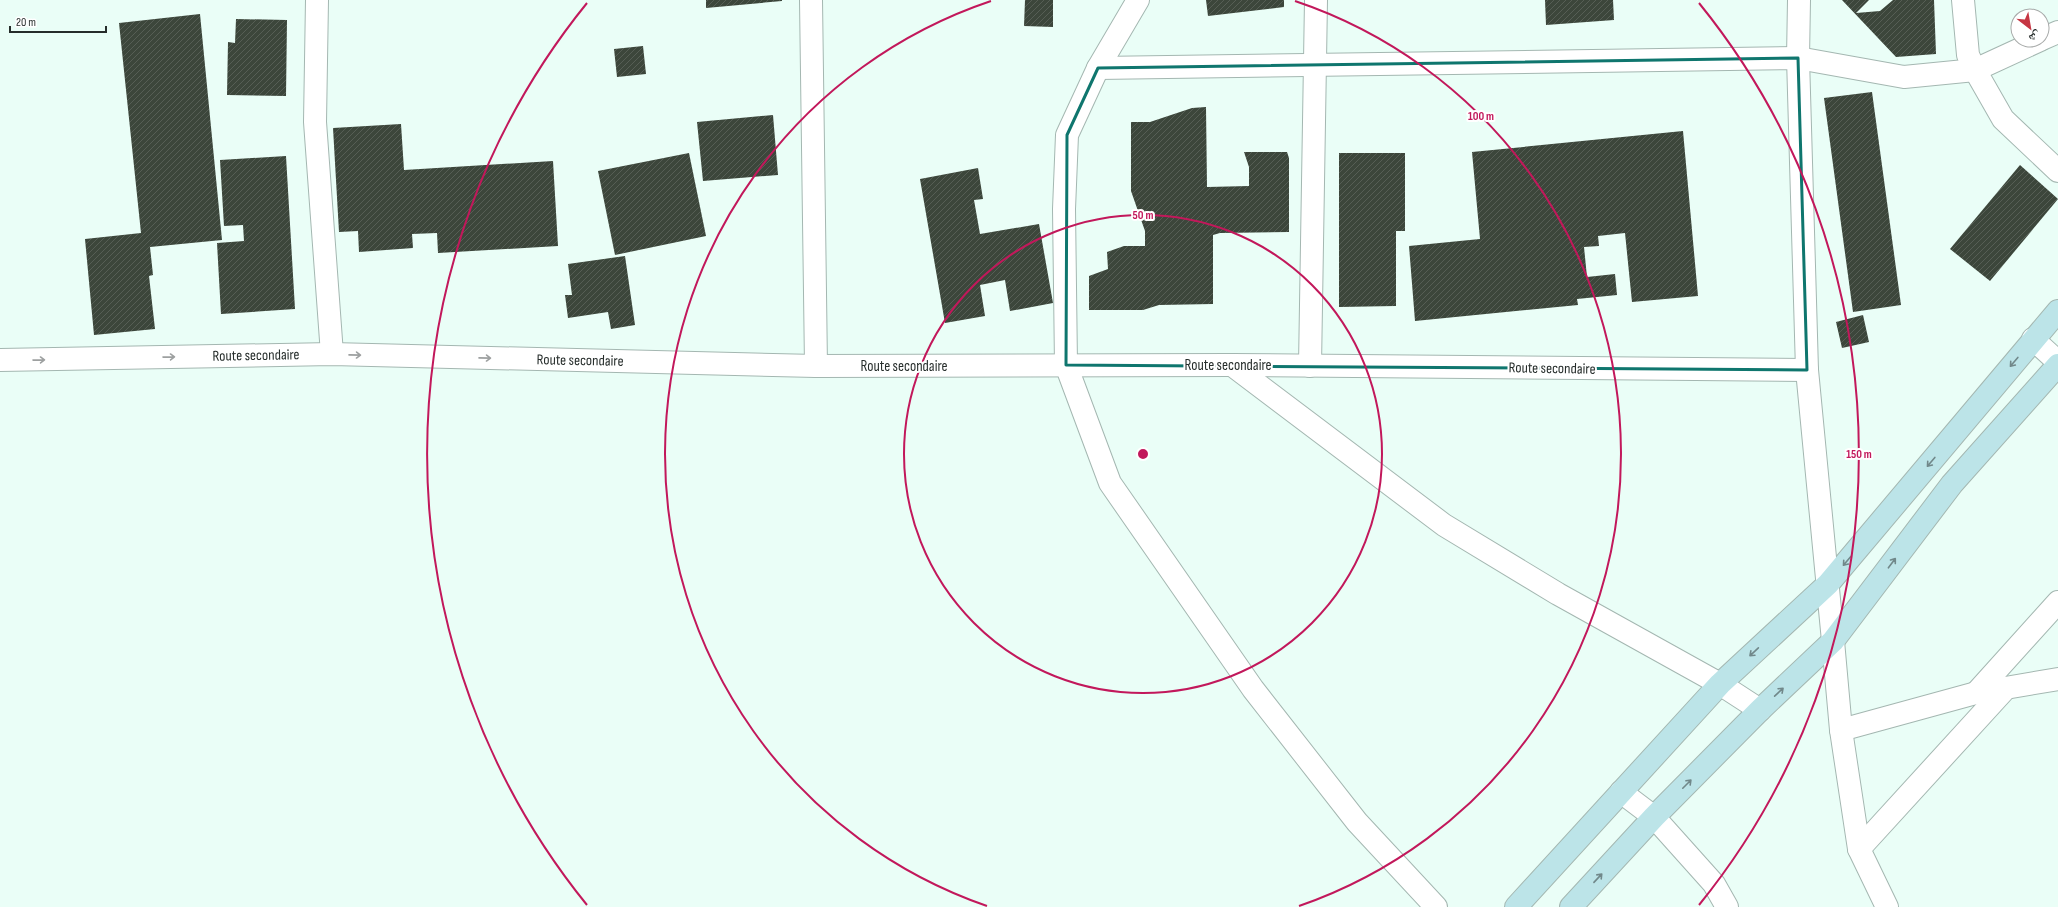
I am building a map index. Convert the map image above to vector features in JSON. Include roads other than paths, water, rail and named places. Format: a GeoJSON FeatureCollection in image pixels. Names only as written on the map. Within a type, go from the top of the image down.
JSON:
{"type":"FeatureCollection","features":[{"type":"Feature","properties":{"kind":"street"},"geometry":{"type":"LineString","coordinates":[[317,0],[315,122],[332,354]]}},
{"type":"Feature","properties":{"kind":"street"},"geometry":{"type":"LineString","coordinates":[[812,0],[816,366]]}},
{"type":"Feature","properties":{"kind":"street"},"geometry":{"type":"LineString","coordinates":[[1138,0],[1098,68],[1067,135],[1064,209],[1066,365],[1110,483],[1253,689],[1357,822],[1436,907]]}},
{"type":"Feature","properties":{"kind":"street"},"geometry":{"type":"LineString","coordinates":[[1310,366],[1316,0]]}},
{"type":"Feature","properties":{"kind":"street"},"geometry":{"type":"LineString","coordinates":[[1799,0],[1798,58],[1807,370],[1841,730],[1859,848],[1887,907]]}},
{"type":"Feature","properties":{"kind":"street"},"geometry":{"type":"LineString","coordinates":[[1963,0],[1968,55],[1975,70],[2003,119],[2058,171]]}},
{"type":"Feature","properties":{"kind":"street"},"geometry":{"type":"LineString","coordinates":[[1098,68],[1798,58],[1904,77],[1975,70],[2022,48]]}},
{"type":"Feature","properties":{"kind":"street"},"geometry":{"type":"LineString","coordinates":[[1516,907],[1720,684],[1828,584],[2058,311]]}},
{"type":"Feature","properties":{"kind":"street"},"geometry":{"type":"LineString","coordinates":[[2033,339],[2058,362]]}},
{"type":"Feature","properties":{"kind":"street","name":"Route secondaire"},"geometry":{"type":"LineString","coordinates":[[0,360],[332,354],[816,366],[1232,365],[1807,370]]}},
{"type":"Feature","properties":{"kind":"street"},"geometry":{"type":"LineString","coordinates":[[1232,365],[1444,525],[1558,594],[1720,684],[1760,710]]}},
{"type":"Feature","properties":{"kind":"street"},"geometry":{"type":"LineString","coordinates":[[1571,907],[1654,816],[1760,710],[1833,642],[1952,484],[2058,365]]}},
{"type":"Feature","properties":{"kind":"street"},"geometry":{"type":"LineString","coordinates":[[1976,693],[2058,602]]}},
{"type":"Feature","properties":{"kind":"street"},"geometry":{"type":"LineString","coordinates":[[1841,730],[1976,693],[2058,679]]}},
{"type":"Feature","properties":{"kind":"street"},"geometry":{"type":"LineString","coordinates":[[1859,848],[2006,688]]}},
{"type":"Feature","properties":{"kind":"street"},"geometry":{"type":"LineString","coordinates":[[1621,792],[1654,816],[1714,884],[1727,907]]}}]}
